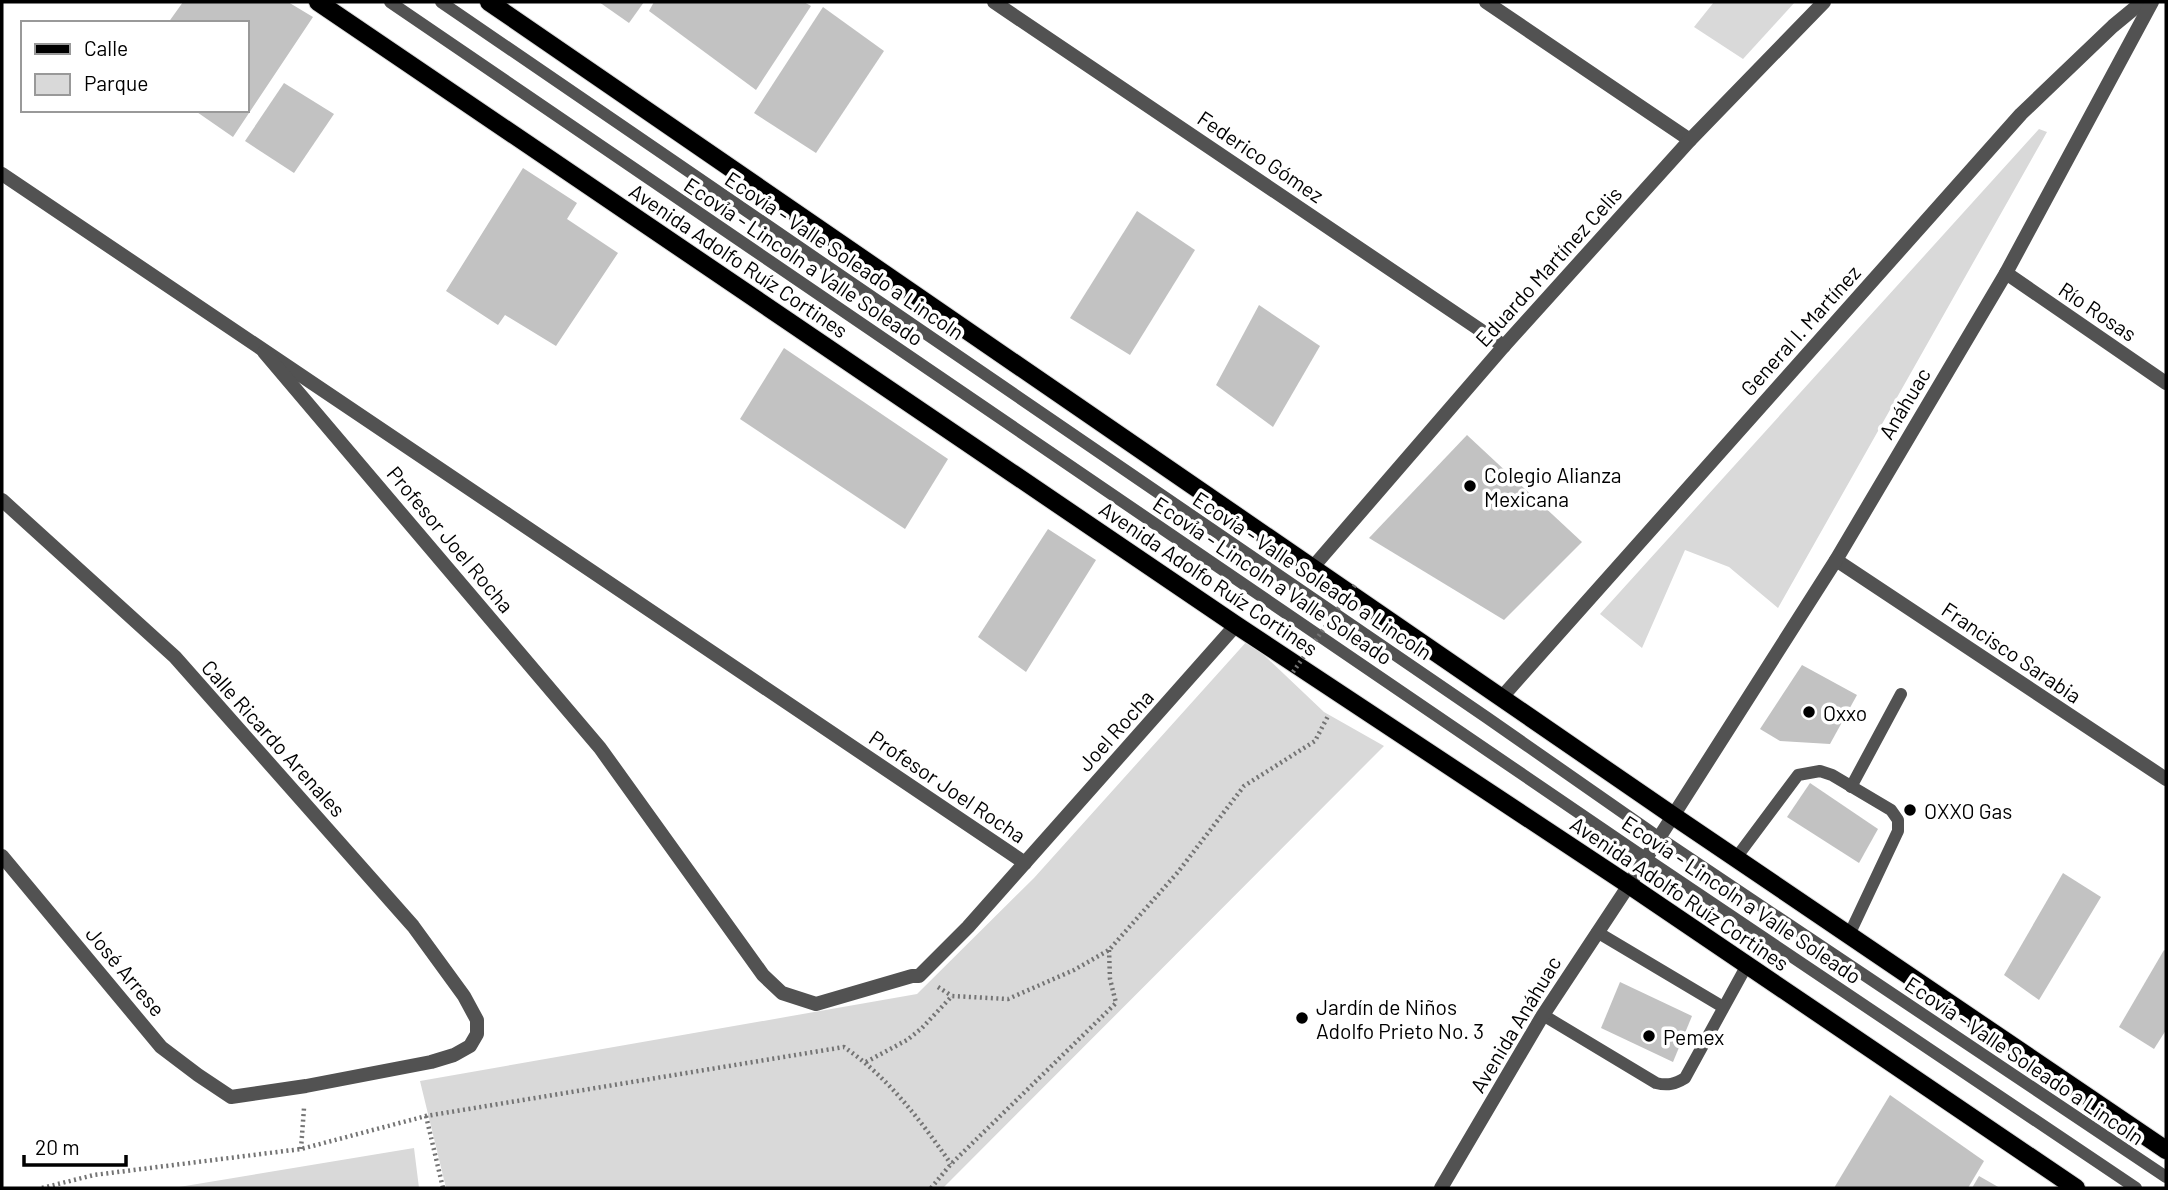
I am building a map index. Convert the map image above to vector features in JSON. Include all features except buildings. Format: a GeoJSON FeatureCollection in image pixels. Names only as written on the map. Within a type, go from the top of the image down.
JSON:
{"type":"FeatureCollection","features":[{"type":"Feature","properties":{"kind":"main road","name":"Avenida Adolfo Ruíz Cortines"},"geometry":{"type":"LineString","coordinates":[[318,2],[1236,625],[1629,885],[2076,1188]]}},
{"type":"Feature","properties":{"kind":"main road"},"geometry":{"type":"LineString","coordinates":[[489,2],[2166,1150]]}},
{"type":"Feature","properties":{"kind":"street","name":"Federico Gómez"},"geometry":{"type":"LineString","coordinates":[[994,2],[1504,346]]}},
{"type":"Feature","properties":{"kind":"street"},"geometry":{"type":"LineString","coordinates":[[1486,2],[1690,140]]}},
{"type":"Feature","properties":{"kind":"street","name":"Eduardo Martínez Celis"},"geometry":{"type":"LineString","coordinates":[[1313,567],[1504,346],[1690,140],[1824,2]]}},
{"type":"Feature","properties":{"kind":"street","name":"General I. Martínez"},"geometry":{"type":"LineString","coordinates":[[1502,696],[2021,114],[2142,2]]}},
{"type":"Feature","properties":{"kind":"street","name":"Anáhuac"},"geometry":{"type":"LineString","coordinates":[[1645,858],[1836,560],[2006,273],[2152,2]]}},
{"type":"Feature","properties":{"kind":"street","name":"Profesor Joel Rocha"},"geometry":{"type":"LineString","coordinates":[[2,174],[1025,863],[968,927],[919,976],[816,1004],[782,993],[763,975],[600,748],[264,352]]}},
{"type":"Feature","properties":{"kind":"street","name":"Río Rosas"},"geometry":{"type":"LineString","coordinates":[[2006,273],[2166,383]]}},
{"type":"Feature","properties":{"kind":"street","name":"Calle Ricardo Arenales"},"geometry":{"type":"LineString","coordinates":[[2,500],[175,657],[413,926],[464,996],[477,1020],[477,1034],[470,1046],[454,1055],[431,1062],[306,1086]]}},
{"type":"Feature","properties":{"kind":"street","name":"Francisco Sarabia"},"geometry":{"type":"LineString","coordinates":[[1836,560],[2166,779]]}},
{"type":"Feature","properties":{"kind":"street","name":"Joel Rocha"},"geometry":{"type":"LineString","coordinates":[[1025,863],[1236,625]]}},
{"type":"Feature","properties":{"kind":"street","name":"José Arrese"},"geometry":{"type":"LineString","coordinates":[[2,856],[162,1047],[231,1097],[306,1086]]}},
{"type":"Feature","properties":{"kind":"street","name":"Avenida Anáhuac"},"geometry":{"type":"LineString","coordinates":[[1441,1188],[1543,1015],[1645,858]]}},
{"type":"Feature","properties":{"kind":"lane","name":"Ecovía - Lincoln a Valle Soleado"},"geometry":{"type":"LineString","coordinates":[[390,2],[1645,858],[2136,1188]]}},
{"type":"Feature","properties":{"kind":"lane","name":"Ecovía - Valle Soleado a Lincoln"},"geometry":{"type":"LineString","coordinates":[[441,2],[1486,716],[1658,837],[2166,1177]]}},
{"type":"Feature","properties":{"kind":"lane"},"geometry":{"type":"LineString","coordinates":[[1851,787],[1900,694]]}},
{"type":"Feature","properties":{"kind":"lane"},"geometry":{"type":"LineString","coordinates":[[1736,858],[1798,775],[1820,771],[1891,810],[1898,820],[1898,831],[1849,935]]}},
{"type":"Feature","properties":{"kind":"lane"},"geometry":{"type":"LineString","coordinates":[[1597,932],[1723,1007]]}},
{"type":"Feature","properties":{"kind":"lane"},"geometry":{"type":"LineString","coordinates":[[1543,1015],[1656,1083],[1675,1084],[1685,1078],[1747,965]]}},
{"type":"Feature","properties":{"kind":"path"},"geometry":{"type":"LineString","coordinates":[[1293,673],[1355,585]]}},
{"type":"Feature","properties":{"kind":"path"},"geometry":{"type":"LineString","coordinates":[[866,1062],[907,1040],[952,996],[1008,999],[1074,970],[1109,950],[1178,872],[1244,786],[1315,741],[1326,724],[1329,713]]}},
{"type":"Feature","properties":{"kind":"path"},"geometry":{"type":"LineString","coordinates":[[931,1188],[951,1164],[1116,1003],[1110,979],[1109,950]]}},
{"type":"Feature","properties":{"kind":"path"},"geometry":{"type":"LineString","coordinates":[[42,1188],[94,1175],[301,1149],[426,1115],[844,1047],[866,1062],[923,1125],[951,1164]]}},
{"type":"Feature","properties":{"kind":"path"},"geometry":{"type":"LineString","coordinates":[[301,1149],[306,1086]]}},
{"type":"Feature","properties":{"kind":"path"},"geometry":{"type":"LineString","coordinates":[[426,1115],[443,1188]]}},
{"type":"Feature","properties":{"kind":"green space"},"geometry":{"type":"Polygon","coordinates":[[[1714,2],[1795,2],[1743,59],[1694,27],[1714,2]]]}},
{"type":"Feature","properties":{"kind":"green space"},"geometry":{"type":"Polygon","coordinates":[[[2039,129],[2047,132],[1778,608],[1729,567],[1685,550],[1642,648],[1600,614],[2039,129]]]}},
{"type":"Feature","properties":{"kind":"green space"},"geometry":{"type":"Polygon","coordinates":[[[1248,640],[1324,712],[1384,746],[943,1188],[446,1188],[420,1081],[917,994],[1034,878],[1248,640]]]}},
{"type":"Feature","properties":{"kind":"green space"},"geometry":{"type":"Polygon","coordinates":[[[414,1148],[419,1188],[173,1188],[414,1148]]]}},
{"type":"Feature","properties":{"kind":"place","name":"Colegio Alianza Mexicana"},"geometry":{"type":"Point","coordinates":[1470,486]}},
{"type":"Feature","properties":{"kind":"place","name":"Oxxo"},"geometry":{"type":"Point","coordinates":[1809,712]}},
{"type":"Feature","properties":{"kind":"place","name":"OXXO Gas"},"geometry":{"type":"Point","coordinates":[1910,810]}},
{"type":"Feature","properties":{"kind":"place","name":"Jardín de Niños Adolfo Prieto No. 3"},"geometry":{"type":"Point","coordinates":[1302,1018]}},
{"type":"Feature","properties":{"kind":"place","name":"Pemex"},"geometry":{"type":"Point","coordinates":[1649,1036]}}]}
